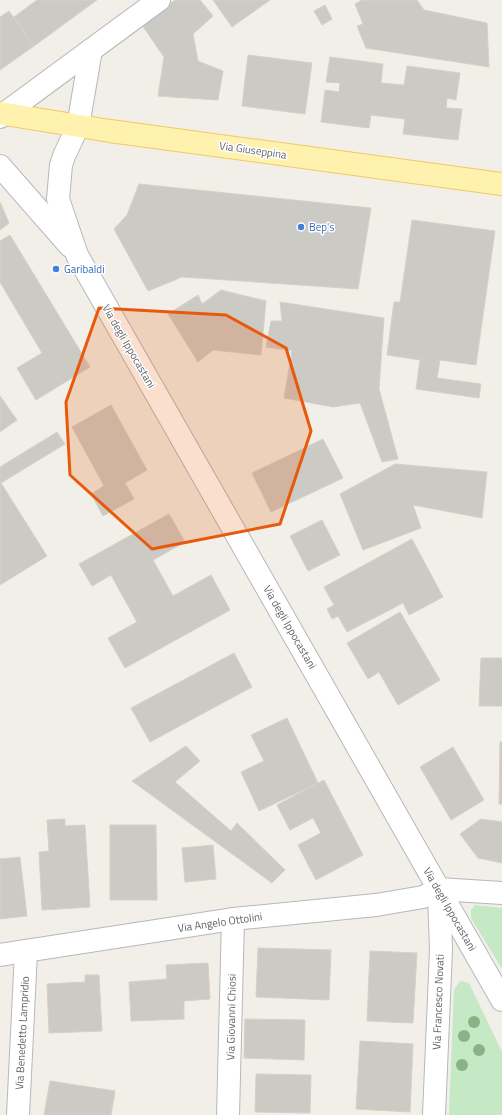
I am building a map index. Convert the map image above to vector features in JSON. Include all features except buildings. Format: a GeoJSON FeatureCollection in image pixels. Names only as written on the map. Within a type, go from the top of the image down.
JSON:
{"type":"FeatureCollection","features":[{"type":"Feature","properties":{"kind":"main road","name":"Via Giuseppina"},"geometry":{"type":"LineString","coordinates":[[1,117],[78,126],[502,184]]}},
{"type":"Feature","properties":{"kind":"street"},"geometry":{"type":"LineString","coordinates":[[1,117],[159,0]]}},
{"type":"Feature","properties":{"kind":"street","name":"Via degli Ippocastani"},"geometry":{"type":"LineString","coordinates":[[91,50],[78,126],[61,165],[58,199],[77,255],[502,1000]]}},
{"type":"Feature","properties":{"kind":"street","name":"Via degli Ippocastani"},"geometry":{"type":"LineString","coordinates":[[0,166],[77,255]]}},
{"type":"Feature","properties":{"kind":"street"},"geometry":{"type":"LineString","coordinates":[[439,889],[502,893]]}},
{"type":"Feature","properties":{"kind":"street","name":"Via Angelo Ottolini"},"geometry":{"type":"LineString","coordinates":[[0,955],[233,919],[376,905],[423,897],[439,889]]}},
{"type":"Feature","properties":{"kind":"street","name":"Via Francesco Novati"},"geometry":{"type":"LineString","coordinates":[[434,1115],[441,950],[439,889]]}},
{"type":"Feature","properties":{"kind":"street","name":"Via Giovanni Chiosi"},"geometry":{"type":"LineString","coordinates":[[228,1115],[233,919]]}},
{"type":"Feature","properties":{"kind":"street","name":"Via Benedetto Lampridio"},"geometry":{"type":"LineString","coordinates":[[18,1115],[26,952]]}},
{"type":"Feature","properties":{"kind":"highlighted area"},"geometry":{"type":"Polygon","coordinates":[[[99,308],[226,315],[286,348],[311,431],[280,524],[152,549],[70,475],[66,402],[99,308]]]}},
{"type":"Feature","properties":{"kind":"green space"},"geometry":{"type":"Polygon","coordinates":[[[475,905],[502,908],[502,969],[471,918],[471,910],[475,905]]]}},
{"type":"Feature","properties":{"kind":"green space"},"geometry":{"type":"Polygon","coordinates":[[[460,981],[469,983],[502,1052],[502,1115],[449,1115],[454,990],[460,981]]]}},
{"type":"Feature","properties":{"kind":"place","name":"Bep's"},"geometry":{"type":"Point","coordinates":[301,227]}},
{"type":"Feature","properties":{"kind":"place","name":"Garibaldi"},"geometry":{"type":"Point","coordinates":[56,269]}}]}
